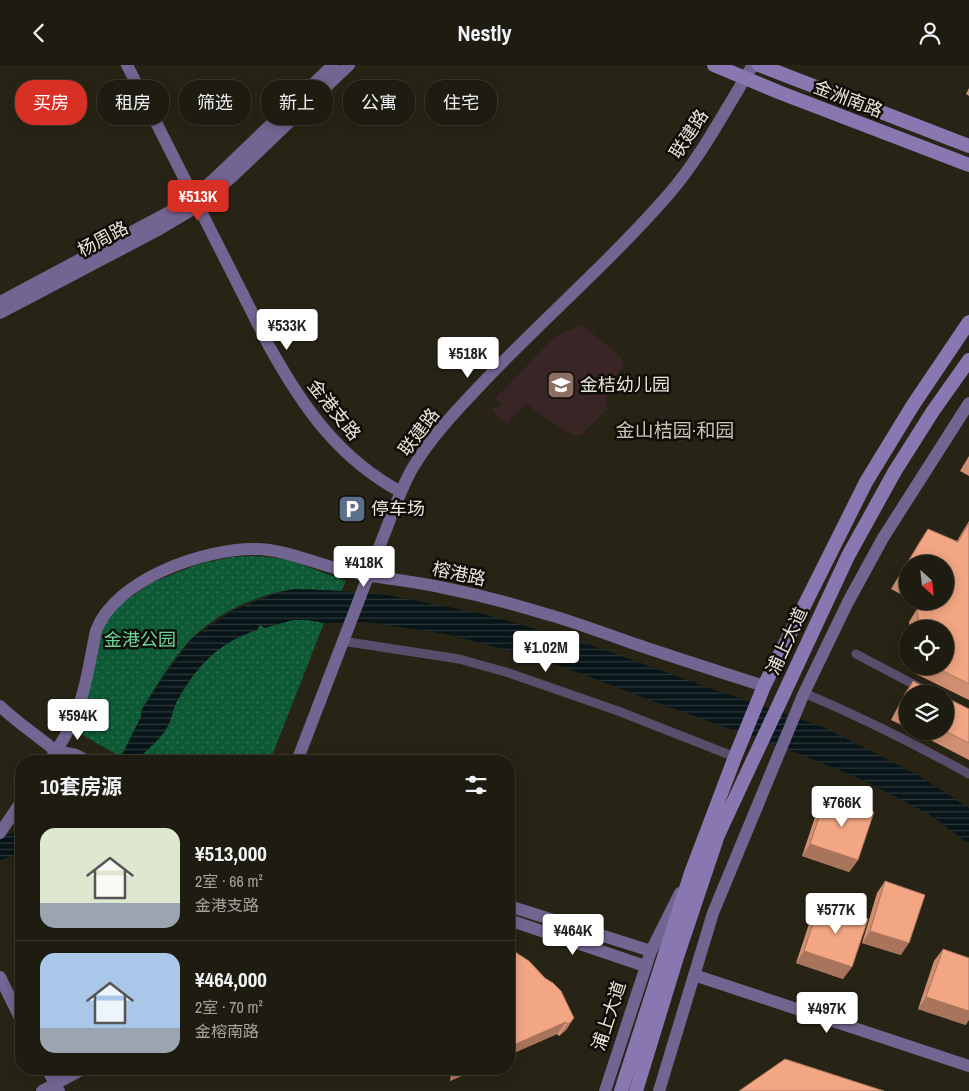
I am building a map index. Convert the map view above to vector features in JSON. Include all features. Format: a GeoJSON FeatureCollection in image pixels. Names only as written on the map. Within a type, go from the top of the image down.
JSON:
{"type":"FeatureCollection","features":[{"type":"Feature","properties":{"kind":"main road","name":"金港支路"},"geometry":{"type":"LineString","coordinates":[[127,65],[269,346],[307,407],[328,434],[355,461],[373,476],[401,492]]}},
{"type":"Feature","properties":{"kind":"main road","name":"杨周路"},"geometry":{"type":"LineString","coordinates":[[0,301],[169,212],[196,201],[226,168],[333,65]]}},
{"type":"Feature","properties":{"kind":"main road","name":"杨周路"},"geometry":{"type":"LineString","coordinates":[[0,313],[156,231],[232,176],[349,65]]}},
{"type":"Feature","properties":{"kind":"main road","name":"金洲南路"},"geometry":{"type":"LineString","coordinates":[[714,65],[969,165]]}},
{"type":"Feature","properties":{"kind":"main road","name":"联建路"},"geometry":{"type":"LineString","coordinates":[[299,755],[401,492],[419,459],[459,408],[502,362],[622,245],[670,194],[695,159],[753,65]]}},
{"type":"Feature","properties":{"kind":"main road","name":"金洲南路"},"geometry":{"type":"LineString","coordinates":[[759,65],[969,146]]}},
{"type":"Feature","properties":{"kind":"main road","name":"浦上大道"},"geometry":{"type":"LineString","coordinates":[[622,1091],[691,873],[764,686],[866,482],[913,405],[969,322]]}},
{"type":"Feature","properties":{"kind":"main road","name":"浦上大道"},"geometry":{"type":"LineString","coordinates":[[636,1091],[677,957],[718,835],[848,555],[900,463],[933,411],[969,360]]}},
{"type":"Feature","properties":{"kind":"main road"},"geometry":{"type":"LineString","coordinates":[[659,1091],[714,913],[804,693],[848,602],[876,551],[969,403]]}},
{"type":"Feature","properties":{"kind":"main road","name":"榕港路"},"geometry":{"type":"LineString","coordinates":[[54,755],[81,700],[99,624],[116,600],[133,587],[175,566],[209,554],[256,549],[279,551],[317,564],[368,575],[440,587],[546,614],[764,686]]}},
{"type":"Feature","properties":{"kind":"main road"},"geometry":{"type":"LineString","coordinates":[[0,706],[52,755]]}},
{"type":"Feature","properties":{"kind":"main road"},"geometry":{"type":"LineString","coordinates":[[0,833],[15,811]]}},
{"type":"Feature","properties":{"kind":"main road","name":"浦上大道"},"geometry":{"type":"LineString","coordinates":[[605,1091],[645,966],[691,873]]}},
{"type":"Feature","properties":{"kind":"main road"},"geometry":{"type":"LineString","coordinates":[[515,908],[651,951]]}},
{"type":"Feature","properties":{"kind":"main road"},"geometry":{"type":"LineString","coordinates":[[515,923],[645,966]]}},
{"type":"Feature","properties":{"kind":"main road"},"geometry":{"type":"LineString","coordinates":[[694,975],[969,1066]]}},
{"type":"Feature","properties":{"kind":"main road"},"geometry":{"type":"LineString","coordinates":[[0,977],[15,1007]]}},
{"type":"Feature","properties":{"kind":"main road"},"geometry":{"type":"LineString","coordinates":[[50,1075],[57,1088]]}},
{"type":"Feature","properties":{"kind":"main road"},"geometry":{"type":"LineString","coordinates":[[42,1091],[57,1088],[75,1075]]}},
{"type":"Feature","properties":{"kind":"street"},"geometry":{"type":"LineString","coordinates":[[342,641],[460,659],[509,673],[618,711],[735,757]]}},
{"type":"Feature","properties":{"kind":"street"},"geometry":{"type":"LineString","coordinates":[[856,654],[915,685]]}},
{"type":"Feature","properties":{"kind":"street"},"geometry":{"type":"LineString","coordinates":[[804,693],[905,739],[969,774]]}},
{"type":"Feature","properties":{"kind":"shaded area","name":"金桔幼儿园"},"geometry":{"type":"Polygon","coordinates":[[[582,325],[621,357],[624,364],[605,399],[608,409],[581,435],[575,436],[569,433],[534,410],[527,403],[507,424],[491,410],[502,404],[495,398],[556,336],[582,325]]]}},
{"type":"Feature","properties":{"kind":"shaded area"},"geometry":{"type":"Polygon","coordinates":[[[294,589],[387,595],[484,614],[594,646],[823,727],[918,775],[969,808],[969,844],[929,814],[863,780],[802,755],[547,661],[446,634],[367,622],[324,623],[293,620],[264,628],[260,624],[257,630],[231,641],[200,667],[183,690],[167,728],[151,747],[142,755],[122,755],[141,717],[142,709],[164,675],[193,637],[232,611],[279,592],[294,589]]]}},
{"type":"Feature","properties":{"kind":"shaded area"},"geometry":{"type":"Polygon","coordinates":[[[15,832],[15,855],[0,860],[0,838],[15,832]]]}},
{"type":"Feature","properties":{"kind":"green space","name":"金港公园"},"geometry":{"type":"Polygon","coordinates":[[[255,556],[287,559],[346,581],[341,591],[298,589],[277,592],[232,609],[205,627],[183,648],[161,678],[142,709],[141,717],[122,755],[118,755],[76,731],[86,710],[82,706],[101,630],[117,607],[151,583],[199,564],[232,557],[255,556]]]}},
{"type":"Feature","properties":{"kind":"green space","name":"金港公园"},"geometry":{"type":"Polygon","coordinates":[[[293,620],[324,623],[272,755],[142,755],[155,743],[169,725],[174,706],[200,667],[231,641],[257,630],[260,624],[264,628],[293,620]]]}},
{"type":"Feature","properties":{"kind":"building"},"geometry":{"type":"Polygon","coordinates":[[[969,523],[969,684],[951,675],[954,675],[954,620],[919,620],[917,610],[954,610],[954,555],[912,555],[928,529],[958,542],[969,523]]]}},
{"type":"Feature","properties":{"kind":"building"},"geometry":{"type":"Polygon","coordinates":[[[913,681],[921,685],[911,685],[913,681]]]}},
{"type":"Feature","properties":{"kind":"building"},"geometry":{"type":"Polygon","coordinates":[[[954,702],[969,709],[969,743],[954,736],[954,702]]]}},
{"type":"Feature","properties":{"kind":"building"},"geometry":{"type":"Polygon","coordinates":[[[826,796],[874,812],[858,860],[810,844],[826,796]]]}},
{"type":"Feature","properties":{"kind":"building"},"geometry":{"type":"Polygon","coordinates":[[[885,881],[925,895],[909,943],[870,931],[885,881]]]}},
{"type":"Feature","properties":{"kind":"building"},"geometry":{"type":"Polygon","coordinates":[[[820,903],[868,919],[852,967],[804,951],[820,903]]]}},
{"type":"Feature","properties":{"kind":"building"},"geometry":{"type":"Polygon","coordinates":[[[943,949],[969,958],[969,1011],[926,997],[943,949]]]}},
{"type":"Feature","properties":{"kind":"building"},"geometry":{"type":"Polygon","coordinates":[[[515,952],[529,961],[561,991],[574,1018],[568,1024],[566,1022],[515,1044],[515,952]]]}},
{"type":"Feature","properties":{"kind":"building"},"geometry":{"type":"Polygon","coordinates":[[[785,1059],[884,1091],[739,1091],[785,1059]]]}},
{"type":"Feature","properties":{"kind":"place","name":"金桔幼儿园"},"geometry":{"type":"Point","coordinates":[561,385]}},
{"type":"Feature","properties":{"kind":"place","name":"停车场"},"geometry":{"type":"Point","coordinates":[352,509]}},
{"type":"Feature","properties":{"kind":"district","name":"金山桔园·和园"},"geometry":{"type":"Point","coordinates":[675,430]}}]}
